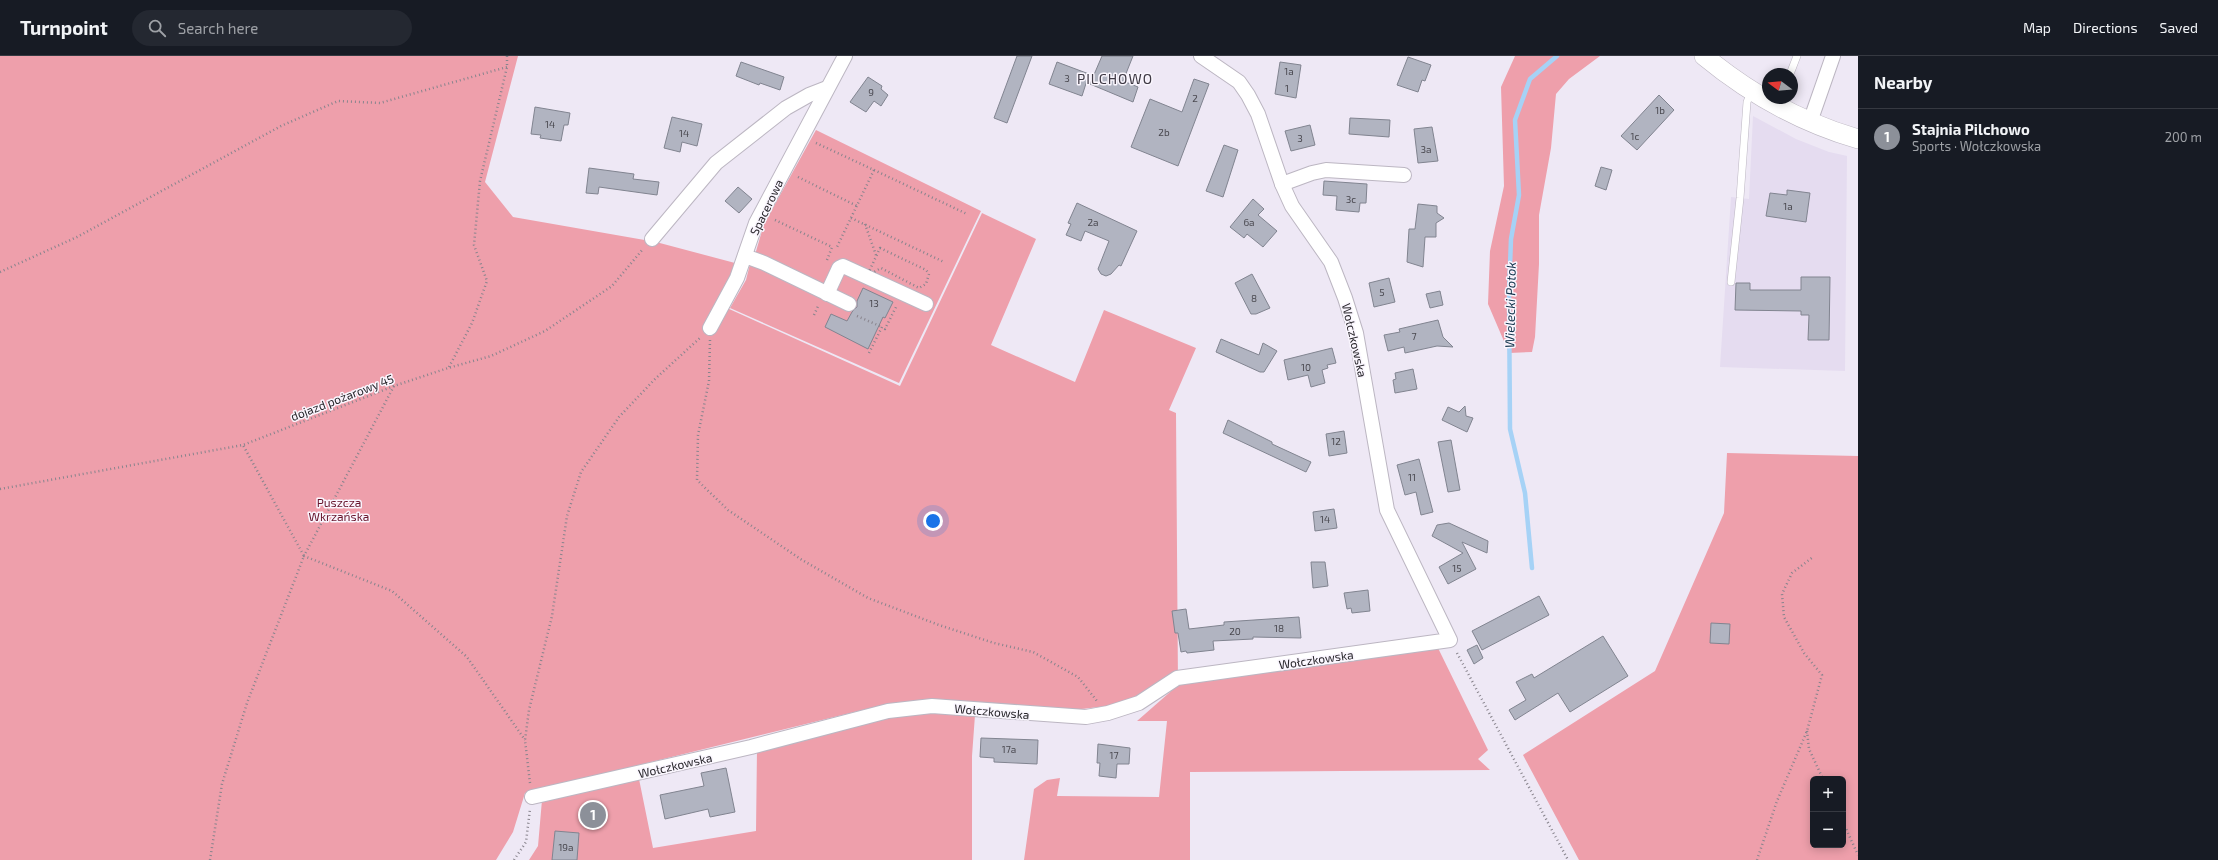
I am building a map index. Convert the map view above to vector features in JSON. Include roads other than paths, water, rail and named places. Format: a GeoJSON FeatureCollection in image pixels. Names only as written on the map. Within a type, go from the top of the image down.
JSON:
{"type":"FeatureCollection","features":[{"type":"Feature","properties":{"kind":"main road"},"geometry":{"type":"LineString","coordinates":[[1704,56],[1751,92],[1762,96]]}},
{"type":"Feature","properties":{"kind":"main road"},"geometry":{"type":"LineString","coordinates":[[1781,104],[1810,122],[1853,137]]}},
{"type":"Feature","properties":{"kind":"street","name":"Spacerowa"},"geometry":{"type":"LineString","coordinates":[[710,328],[737,278],[756,223],[845,56]]}},
{"type":"Feature","properties":{"kind":"street","name":"Wołczkowska"},"geometry":{"type":"LineString","coordinates":[[532,798],[751,747],[888,711],[932,706],[1051,716],[1086,717],[1108,713],[1140,703],[1178,678],[1450,640],[1387,510],[1356,333],[1345,298],[1331,262],[1292,206],[1282,184],[1258,114],[1248,95],[1238,82],[1201,56]]}},
{"type":"Feature","properties":{"kind":"street"},"geometry":{"type":"LineString","coordinates":[[1810,122],[1833,56]]}},
{"type":"Feature","properties":{"kind":"street"},"geometry":{"type":"LineString","coordinates":[[652,239],[716,163],[786,108],[809,94],[827,88]]}},
{"type":"Feature","properties":{"kind":"street"},"geometry":{"type":"LineString","coordinates":[[1282,184],[1312,173],[1326,170],[1404,176]]}},
{"type":"Feature","properties":{"kind":"street"},"geometry":{"type":"LineString","coordinates":[[745,256],[764,263],[849,304]]}},
{"type":"Feature","properties":{"kind":"street"},"geometry":{"type":"LineString","coordinates":[[827,294],[839,268],[843,266],[926,304]]}},
{"type":"Feature","properties":{"kind":"lane"},"geometry":{"type":"LineString","coordinates":[[1792,68],[1797,56]]}},
{"type":"Feature","properties":{"kind":"lane"},"geometry":{"type":"LineString","coordinates":[[1731,282],[1740,204],[1747,102],[1751,92]]}},
{"type":"Feature","properties":{"kind":"waterway","name":"Wielecki Potok"},"geometry":{"type":"LineString","coordinates":[[1532,568],[1525,493],[1510,429],[1509,292],[1511,239],[1519,195],[1515,120],[1530,79],[1557,56]]}},
{"type":"Feature","properties":{"kind":"place","name":"Stajnia Pilchowo"},"geometry":{"type":"Point","coordinates":[593,815]}},
{"type":"Feature","properties":{"kind":"district","name":"PILCHOWO"},"geometry":{"type":"Point","coordinates":[1115,78]}},
{"type":"Feature","properties":{"kind":"park label","name":"Puszcza Wkrzańska"},"geometry":{"type":"Point","coordinates":[339,509]}}]}
